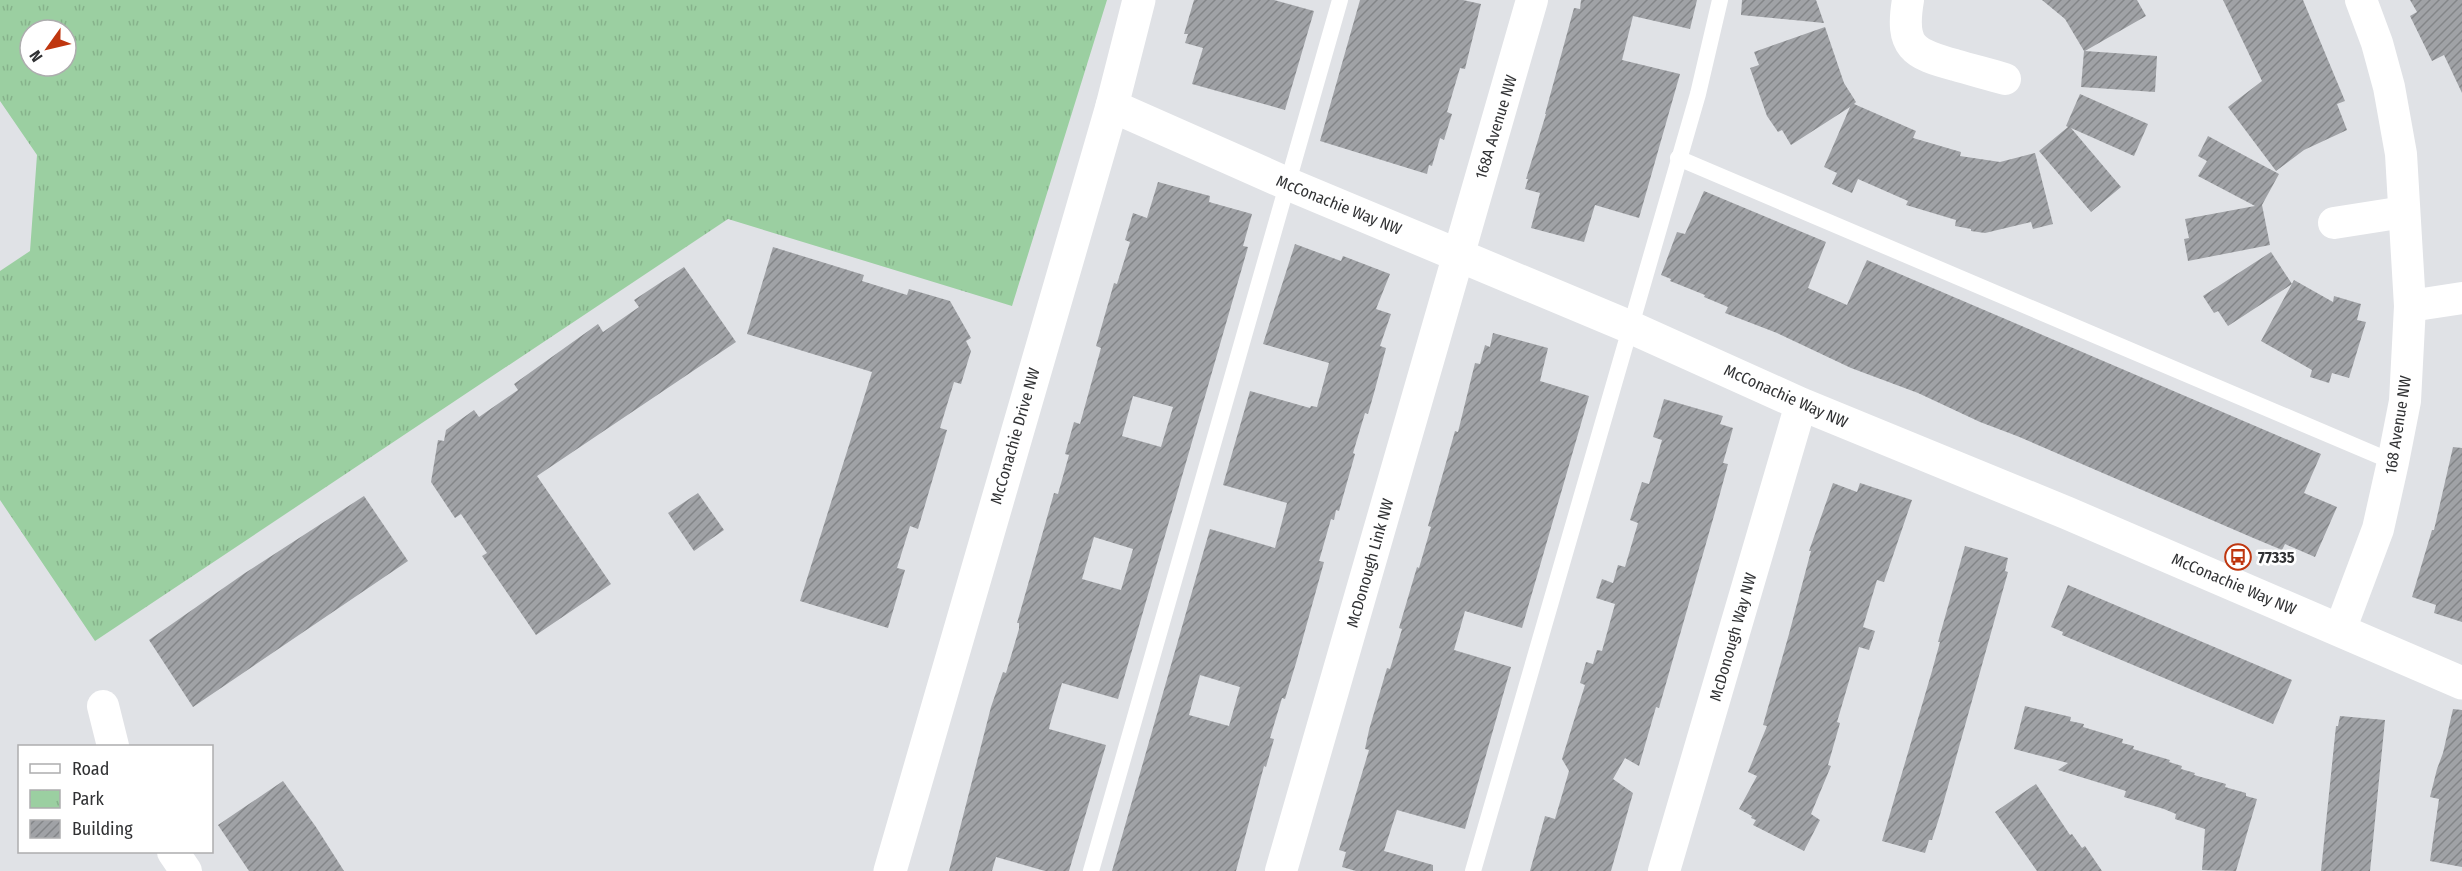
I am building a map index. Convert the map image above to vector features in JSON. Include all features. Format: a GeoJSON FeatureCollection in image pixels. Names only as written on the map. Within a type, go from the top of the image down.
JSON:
{"type":"FeatureCollection","features":[{"type":"Feature","properties":{"kind":"street","name":"McConachie Drive NW"},"geometry":{"type":"LineString","coordinates":[[890,871],[1112,106],[1139,0]]}},
{"type":"Feature","properties":{"kind":"street","name":"168A Avenue NW"},"geometry":{"type":"LineString","coordinates":[[1459,254],[1532,0]]}},
{"type":"Feature","properties":{"kind":"street"},"geometry":{"type":"LineString","coordinates":[[1908,0],[1906,33],[1918,52],[1931,60],[2005,79]]}},
{"type":"Feature","properties":{"kind":"street","name":"168 Avenue NW"},"geometry":{"type":"LineString","coordinates":[[2340,630],[2378,529],[2393,462],[2405,401],[2410,306],[2401,154],[2389,87],[2377,43],[2361,0]]}},
{"type":"Feature","properties":{"kind":"street","name":"McConachie Way NW"},"geometry":{"type":"LineString","coordinates":[[1112,106],[1288,184],[1630,327],[1801,404],[2067,513],[2462,683]]}},
{"type":"Feature","properties":{"kind":"street"},"geometry":{"type":"LineString","coordinates":[[2334,223],[2404,212]]}},
{"type":"Feature","properties":{"kind":"street","name":"McDonough Link NW"},"geometry":{"type":"LineString","coordinates":[[1281,871],[1459,254]]}},
{"type":"Feature","properties":{"kind":"street"},"geometry":{"type":"LineString","coordinates":[[2410,306],[2462,298]]}},
{"type":"Feature","properties":{"kind":"street","name":"McDonough Way NW"},"geometry":{"type":"LineString","coordinates":[[1664,871],[1801,404]]}},
{"type":"Feature","properties":{"kind":"street"},"geometry":{"type":"LineString","coordinates":[[103,706],[112,745]]}},
{"type":"Feature","properties":{"kind":"street"},"geometry":{"type":"LineString","coordinates":[[174,853],[186,871]]}},
{"type":"Feature","properties":{"kind":"lane"},"geometry":{"type":"LineString","coordinates":[[1091,871],[1340,0]]}},
{"type":"Feature","properties":{"kind":"lane"},"geometry":{"type":"LineString","coordinates":[[1473,871],[1698,94],[1720,0]]}},
{"type":"Feature","properties":{"kind":"lane"},"geometry":{"type":"LineString","coordinates":[[1678,158],[2393,462]]}},
{"type":"Feature","properties":{"kind":"green space"},"geometry":{"type":"Polygon","coordinates":[[[0,0],[1107,0],[1012,306],[728,219],[95,641],[0,500],[0,271],[30,251],[37,155],[0,101],[0,0]]]}},
{"type":"Feature","properties":{"kind":"building"},"geometry":{"type":"Polygon","coordinates":[[[1194,0],[1274,0],[1314,11],[1285,110],[1192,84],[1203,48],[1185,43],[1188,34],[1184,34],[1194,0]]]}},
{"type":"Feature","properties":{"kind":"building"},"geometry":{"type":"Polygon","coordinates":[[[1360,0],[1463,0],[1481,4],[1465,69],[1460,68],[1447,112],[1452,114],[1444,140],[1440,138],[1432,166],[1429,165],[1427,174],[1320,141],[1360,0]]]}},
{"type":"Feature","properties":{"kind":"building"},"geometry":{"type":"Polygon","coordinates":[[[1581,0],[1697,0],[1690,29],[1633,16],[1622,60],[1680,74],[1639,218],[1595,205],[1584,242],[1531,228],[1540,193],[1525,189],[1574,8],[1580,9],[1581,0]]]}},
{"type":"Feature","properties":{"kind":"building"},"geometry":{"type":"Polygon","coordinates":[[[1742,0],[1816,0],[1824,23],[1741,15],[1742,0]]]}},
{"type":"Feature","properties":{"kind":"building"},"geometry":{"type":"Polygon","coordinates":[[[2042,0],[2137,0],[2146,16],[2085,51],[2157,56],[2155,92],[2081,87],[2084,51],[2065,19],[2042,0]]]}},
{"type":"Feature","properties":{"kind":"building"},"geometry":{"type":"Polygon","coordinates":[[[2223,0],[2303,0],[2345,101],[2337,104],[2347,130],[2304,150],[2276,171],[2228,107],[2262,81],[2223,0]]]}},
{"type":"Feature","properties":{"kind":"building"},"geometry":{"type":"Polygon","coordinates":[[[2410,0],[2462,0],[2462,93],[2444,55],[2432,61],[2410,16],[2417,12],[2410,0]]]}},
{"type":"Feature","properties":{"kind":"building"},"geometry":{"type":"Polygon","coordinates":[[[1825,27],[1844,83],[1856,102],[1854,104],[1916,131],[1913,138],[1961,152],[1960,156],[2000,162],[2035,153],[2053,224],[2033,229],[2031,222],[1985,233],[1971,231],[1971,229],[1955,226],[1956,220],[1906,205],[1908,201],[1858,179],[1852,193],[1832,184],[1837,173],[1824,167],[1850,107],[1791,145],[1782,130],[1778,132],[1767,116],[1750,68],[1759,65],[1754,52],[1825,27]]]}},
{"type":"Feature","properties":{"kind":"building"},"geometry":{"type":"Polygon","coordinates":[[[2080,94],[2148,124],[2134,156],[2071,128],[2121,187],[2091,212],[2039,151],[2068,127],[2066,126],[2080,94]]]}},
{"type":"Feature","properties":{"kind":"building"},"geometry":{"type":"Polygon","coordinates":[[[2208,136],[2279,174],[2262,205],[2270,245],[2188,261],[2184,239],[2189,238],[2185,219],[2255,206],[2198,176],[2207,161],[2198,156],[2208,136]]]}},
{"type":"Feature","properties":{"kind":"building"},"geometry":{"type":"Polygon","coordinates":[[[1158,182],[1210,196],[1209,202],[1252,214],[1243,246],[1248,247],[1118,699],[1062,683],[1050,724],[1049,729],[1106,745],[1069,871],[1045,871],[996,857],[992,871],[949,871],[991,707],[1003,672],[1006,673],[1019,629],[1019,623],[1017,623],[1054,493],[1058,494],[1069,455],[1065,454],[1074,422],[1080,424],[1101,348],[1096,346],[1114,283],[1117,284],[1130,242],[1125,240],[1133,213],[1147,218],[1158,182]],[[1133,396],[1122,436],[1161,447],[1173,407],[1133,396]],[[1094,537],[1082,579],[1121,590],[1133,549],[1094,537]]]}},
{"type":"Feature","properties":{"kind":"building"},"geometry":{"type":"Polygon","coordinates":[[[1704,191],[1826,242],[1808,288],[1847,305],[1867,260],[2321,454],[2304,493],[2337,507],[2315,557],[2285,544],[2282,550],[1980,422],[1918,393],[1851,368],[1777,333],[1725,313],[1728,307],[1670,281],[1671,279],[1661,275],[1677,232],[1685,234],[1704,191]]]}},
{"type":"Feature","properties":{"kind":"building"},"geometry":{"type":"Polygon","coordinates":[[[1295,244],[1341,261],[1343,256],[1390,274],[1376,309],[1391,314],[1380,346],[1386,348],[1368,414],[1365,413],[1353,453],[1355,454],[1339,511],[1336,510],[1334,520],[1331,519],[1319,561],[1324,562],[1285,699],[1282,698],[1270,738],[1274,739],[1266,767],[1264,766],[1236,871],[1112,871],[1210,529],[1275,548],[1287,503],[1223,485],[1250,391],[1310,408],[1311,406],[1317,407],[1329,363],[1263,344],[1295,244]],[[1200,675],[1189,715],[1229,726],[1240,687],[1200,675]]]}},
{"type":"Feature","properties":{"kind":"building"},"geometry":{"type":"Polygon","coordinates":[[[773,247],[864,275],[862,281],[907,295],[909,289],[950,301],[971,338],[966,341],[971,351],[961,384],[954,382],[940,428],[947,430],[918,529],[910,526],[897,568],[905,570],[888,628],[800,601],[872,372],[747,334],[773,247]]]}},
{"type":"Feature","properties":{"kind":"building"},"geometry":{"type":"Polygon","coordinates":[[[2271,252],[2292,284],[2228,326],[2218,311],[2214,313],[2203,296],[2271,252]]]}},
{"type":"Feature","properties":{"kind":"building"},"geometry":{"type":"Polygon","coordinates":[[[684,267],[736,342],[537,476],[611,584],[536,635],[482,556],[487,553],[461,514],[455,518],[431,482],[438,440],[444,441],[446,430],[474,410],[479,417],[518,390],[514,384],[598,324],[603,332],[639,307],[634,300],[684,267]]]}},
{"type":"Feature","properties":{"kind":"building"},"geometry":{"type":"Polygon","coordinates":[[[2294,280],[2333,302],[2334,296],[2361,304],[2357,320],[2366,322],[2349,378],[2332,373],[2329,383],[2310,377],[2312,370],[2261,341],[2294,280]]]}},
{"type":"Feature","properties":{"kind":"building"},"geometry":{"type":"Polygon","coordinates":[[[1493,333],[1548,348],[1540,381],[1589,396],[1522,628],[1465,611],[1454,650],[1511,667],[1465,829],[1397,810],[1384,851],[1433,865],[1433,871],[1356,871],[1342,867],[1346,852],[1339,850],[1369,750],[1365,749],[1369,730],[1387,668],[1390,669],[1402,629],[1399,628],[1431,527],[1428,526],[1455,431],[1458,432],[1475,363],[1480,364],[1485,345],[1490,347],[1493,333]]]}},
{"type":"Feature","properties":{"kind":"building"},"geometry":{"type":"Polygon","coordinates":[[[1664,399],[1723,416],[1720,424],[1733,428],[1723,463],[1728,464],[1715,512],[1659,708],[1656,707],[1639,766],[1625,758],[1613,779],[1633,793],[1611,871],[1530,871],[1545,816],[1555,819],[1569,771],[1562,759],[1585,685],[1580,683],[1586,662],[1593,664],[1597,650],[1602,651],[1615,604],[1596,598],[1602,579],[1613,583],[1618,565],[1625,567],[1638,523],[1630,520],[1642,482],[1649,484],[1662,440],[1653,437],[1664,399]]]}},
{"type":"Feature","properties":{"kind":"building"},"geometry":{"type":"Polygon","coordinates":[[[2453,447],[2462,448],[2462,622],[2434,613],[2436,605],[2412,597],[2432,530],[2434,530],[2453,447]]]}},
{"type":"Feature","properties":{"kind":"building"},"geometry":{"type":"Polygon","coordinates":[[[1833,483],[1857,492],[1860,483],[1912,500],[1884,582],[1877,580],[1863,627],[1875,631],[1869,650],[1859,647],[1837,722],[1840,723],[1828,765],[1831,766],[1811,814],[1820,820],[1804,851],[1753,825],[1756,820],[1739,809],[1757,776],[1748,772],[1767,726],[1763,725],[1811,551],[1809,551],[1833,483]]]}},
{"type":"Feature","properties":{"kind":"building"},"geometry":{"type":"Polygon","coordinates":[[[698,493],[724,530],[694,551],[668,513],[698,493]]]}},
{"type":"Feature","properties":{"kind":"building"},"geometry":{"type":"Polygon","coordinates":[[[364,496],[408,561],[193,707],[149,640],[245,573],[364,496]]]}},
{"type":"Feature","properties":{"kind":"building"},"geometry":{"type":"Polygon","coordinates":[[[1965,546],[2008,558],[2005,571],[2008,572],[1940,815],[1925,853],[1882,841],[1932,671],[1965,546]]]}},
{"type":"Feature","properties":{"kind":"building"},"geometry":{"type":"Polygon","coordinates":[[[2068,585],[2292,680],[2273,724],[2062,635],[2063,632],[2051,627],[2068,585]]]}},
{"type":"Feature","properties":{"kind":"building"},"geometry":{"type":"Polygon","coordinates":[[[2025,706],[2071,717],[2070,721],[2084,724],[2083,727],[2123,739],[2122,743],[2134,746],[2133,749],[2170,760],[2169,762],[2182,766],[2181,769],[2195,773],[2194,775],[2226,784],[2225,787],[2257,799],[2236,871],[2202,870],[2205,829],[2175,819],[2176,814],[2164,809],[2124,797],[2126,791],[2058,770],[2068,763],[2014,749],[2025,706]]]}},
{"type":"Feature","properties":{"kind":"building"},"geometry":{"type":"Polygon","coordinates":[[[2453,709],[2462,710],[2462,867],[2430,861],[2439,799],[2430,797],[2453,709]]]}},
{"type":"Feature","properties":{"kind":"building"},"geometry":{"type":"Polygon","coordinates":[[[2340,716],[2385,720],[2370,871],[2321,871],[2336,726],[2338,726],[2340,716]]]}},
{"type":"Feature","properties":{"kind":"building"},"geometry":{"type":"Polygon","coordinates":[[[283,781],[344,871],[249,871],[218,825],[283,781]]]}},
{"type":"Feature","properties":{"kind":"building"},"geometry":{"type":"Polygon","coordinates":[[[2036,784],[2070,835],[2072,834],[2082,848],[2085,846],[2102,871],[2037,871],[1995,812],[2036,784]]]}},
{"type":"Feature","properties":{"kind":"place","name":"77335"},"geometry":{"type":"Point","coordinates":[2238,557]}}]}
